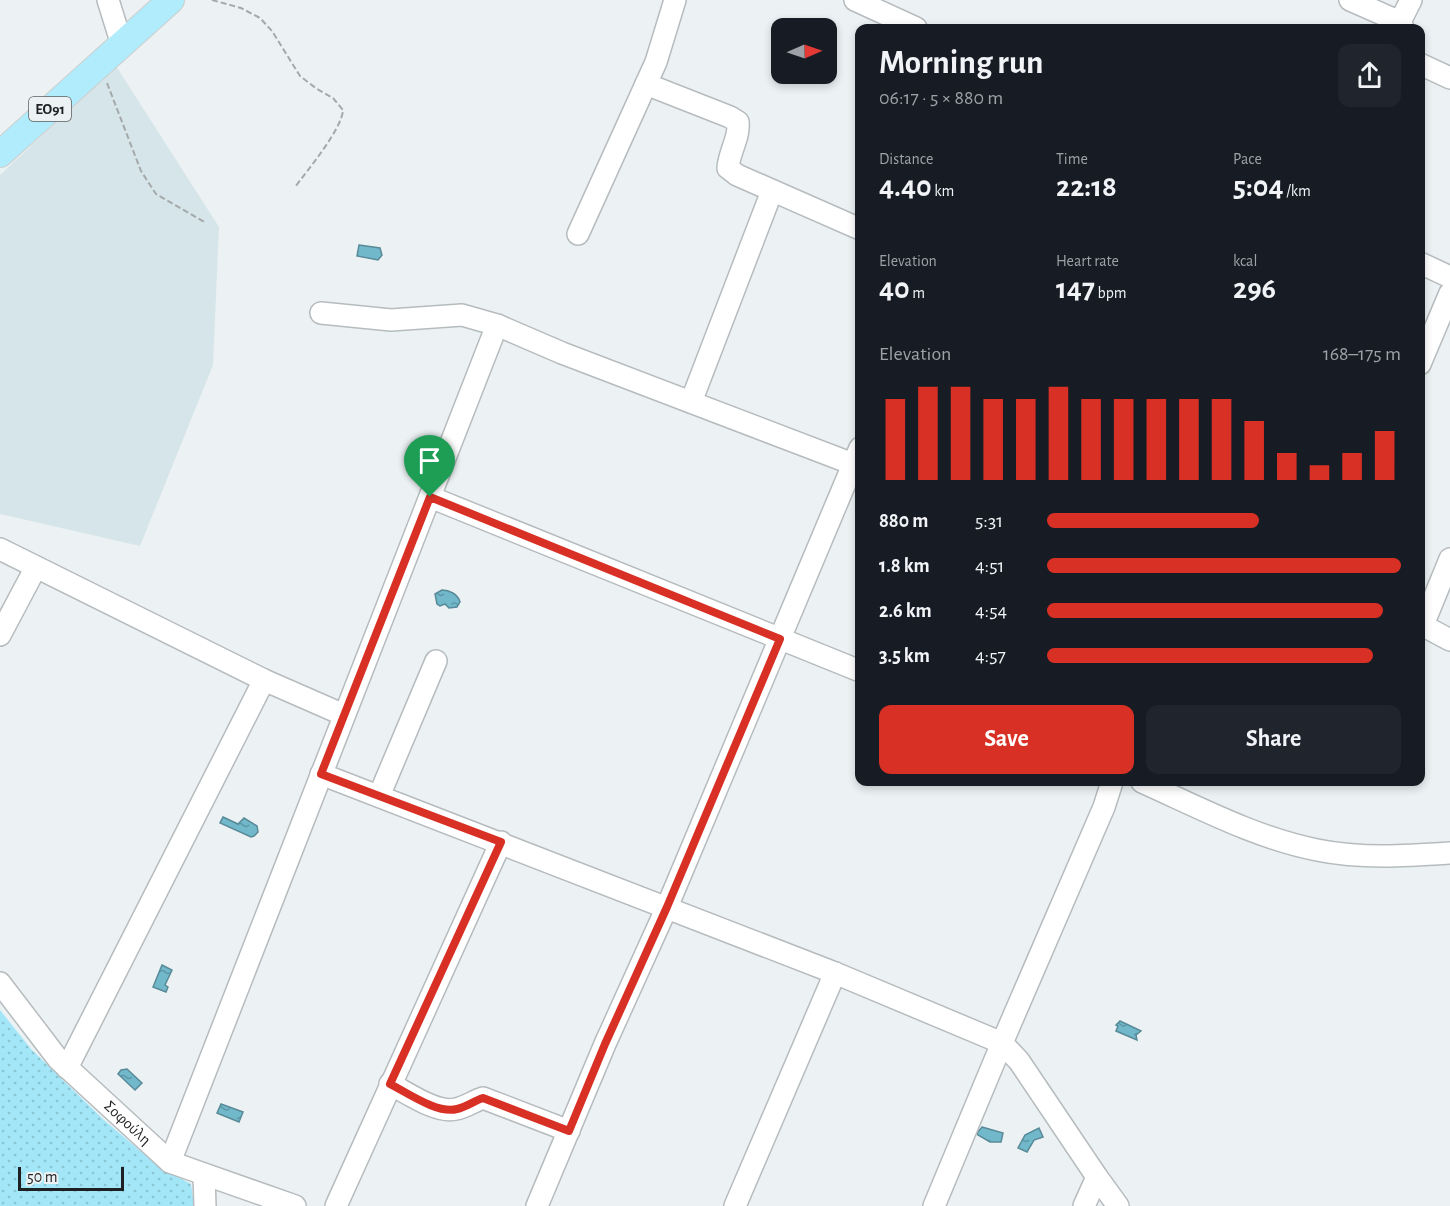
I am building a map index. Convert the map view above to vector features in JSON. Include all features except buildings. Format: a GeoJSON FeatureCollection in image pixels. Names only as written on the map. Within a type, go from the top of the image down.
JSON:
{"type":"FeatureCollection","features":[{"type":"Feature","properties":{"kind":"main road","name":"ΕΟ91"},"geometry":{"type":"LineString","coordinates":[[0,154],[171,0]]}},
{"type":"Feature","properties":{"kind":"street"},"geometry":{"type":"LineString","coordinates":[[108,0],[122,45]]}},
{"type":"Feature","properties":{"kind":"street"},"geometry":{"type":"LineString","coordinates":[[578,234],[656,62],[675,0]]}},
{"type":"Feature","properties":{"kind":"street"},"geometry":{"type":"LineString","coordinates":[[855,0],[907,24]]}},
{"type":"Feature","properties":{"kind":"street"},"geometry":{"type":"LineString","coordinates":[[1350,0],[1399,24]]}},
{"type":"Feature","properties":{"kind":"street"},"geometry":{"type":"LineString","coordinates":[[1401,24],[1411,0]]}},
{"type":"Feature","properties":{"kind":"street"},"geometry":{"type":"LineString","coordinates":[[1425,66],[1450,78]]}},
{"type":"Feature","properties":{"kind":"street"},"geometry":{"type":"LineString","coordinates":[[646,84],[738,122],[739,129],[728,168],[737,175],[855,227]]}},
{"type":"Feature","properties":{"kind":"street"},"geometry":{"type":"LineString","coordinates":[[692,402],[772,191]]}},
{"type":"Feature","properties":{"kind":"street"},"geometry":{"type":"LineString","coordinates":[[1425,265],[1450,277]]}},
{"type":"Feature","properties":{"kind":"street"},"geometry":{"type":"LineString","coordinates":[[1425,352],[1450,293]]}},
{"type":"Feature","properties":{"kind":"street"},"geometry":{"type":"LineString","coordinates":[[321,313],[391,320],[462,315],[497,325],[562,353],[692,402],[855,456]]}},
{"type":"Feature","properties":{"kind":"street"},"geometry":{"type":"LineString","coordinates":[[170,1162],[497,325]]}},
{"type":"Feature","properties":{"kind":"street"},"geometry":{"type":"LineString","coordinates":[[537,1206],[605,1044],[667,907],[855,458]]}},
{"type":"Feature","properties":{"kind":"street"},"geometry":{"type":"LineString","coordinates":[[430,497],[855,668]]}},
{"type":"Feature","properties":{"kind":"street"},"geometry":{"type":"LineString","coordinates":[[0,549],[264,680],[344,715]]}},
{"type":"Feature","properties":{"kind":"street"},"geometry":{"type":"LineString","coordinates":[[1425,617],[1450,560]]}},
{"type":"Feature","properties":{"kind":"street"},"geometry":{"type":"LineString","coordinates":[[0,636],[36,567]]}},
{"type":"Feature","properties":{"kind":"street"},"geometry":{"type":"LineString","coordinates":[[1425,626],[1450,640]]}},
{"type":"Feature","properties":{"kind":"street"},"geometry":{"type":"LineString","coordinates":[[379,796],[436,661]]}},
{"type":"Feature","properties":{"kind":"street"},"geometry":{"type":"LineString","coordinates":[[68,1068],[264,680]]}},
{"type":"Feature","properties":{"kind":"street"},"geometry":{"type":"LineString","coordinates":[[321,774],[835,973],[1002,1043],[1019,1061],[1118,1206]]}},
{"type":"Feature","properties":{"kind":"street"},"geometry":{"type":"LineString","coordinates":[[934,1206],[1104,807],[1111,786]]}},
{"type":"Feature","properties":{"kind":"street"},"geometry":{"type":"LineString","coordinates":[[1151,786],[1266,836],[1318,850],[1380,857],[1450,853]]}},
{"type":"Feature","properties":{"kind":"street"},"geometry":{"type":"LineString","coordinates":[[336,1206],[501,842]]}},
{"type":"Feature","properties":{"kind":"street"},"geometry":{"type":"LineString","coordinates":[[735,1206],[835,973]]}},
{"type":"Feature","properties":{"kind":"street","name":"Σοφούλη"},"geometry":{"type":"LineString","coordinates":[[0,983],[58,1059],[170,1162],[295,1206]]}},
{"type":"Feature","properties":{"kind":"street"},"geometry":{"type":"LineString","coordinates":[[390,1084],[436,1108],[458,1109],[483,1098],[569,1131]]}},
{"type":"Feature","properties":{"kind":"street"},"geometry":{"type":"LineString","coordinates":[[204,1175],[205,1206]]}},
{"type":"Feature","properties":{"kind":"street"},"geometry":{"type":"LineString","coordinates":[[1084,1206],[1097,1177]]}},
{"type":"Feature","properties":{"kind":"path"},"geometry":{"type":"LineString","coordinates":[[212,0],[241,8],[260,18],[300,75],[333,98],[343,110],[328,141],[295,187]]}},
{"type":"Feature","properties":{"kind":"path"},"geometry":{"type":"LineString","coordinates":[[100,65],[141,171],[156,194],[207,223]]}},
{"type":"Feature","properties":{"kind":"shaded area"},"geometry":{"type":"Polygon","coordinates":[[[116,66],[219,227],[213,365],[140,546],[0,514],[0,175],[116,66]]]}},
{"type":"Feature","properties":{"kind":"shaded area"},"geometry":{"type":"Polygon","coordinates":[[[0,1010],[31,1049],[104,1120],[159,1167],[191,1184],[194,1206],[0,1206],[0,1010]]]}},
{"type":"Feature","properties":{"kind":"water"},"geometry":{"type":"Polygon","coordinates":[[[359,245],[380,248],[382,255],[378,260],[357,256],[359,245]]]}},
{"type":"Feature","properties":{"kind":"water"},"geometry":{"type":"Polygon","coordinates":[[[442,590],[457,597],[460,602],[457,607],[449,608],[445,604],[440,606],[437,604],[435,594],[442,590]]]}},
{"type":"Feature","properties":{"kind":"water"},"geometry":{"type":"Polygon","coordinates":[[[223,817],[238,824],[244,818],[257,826],[258,832],[251,837],[220,823],[223,817]]]}},
{"type":"Feature","properties":{"kind":"water"},"geometry":{"type":"Polygon","coordinates":[[[162,965],[172,970],[165,985],[168,987],[166,992],[153,987],[162,965]]]}},
{"type":"Feature","properties":{"kind":"water"},"geometry":{"type":"Polygon","coordinates":[[[1120,1021],[1141,1031],[1136,1035],[1137,1040],[1116,1031],[1118,1026],[1116,1025],[1120,1021]]]}},
{"type":"Feature","properties":{"kind":"water"},"geometry":{"type":"Polygon","coordinates":[[[127,1069],[142,1083],[135,1090],[118,1074],[121,1070],[127,1069]]]}},
{"type":"Feature","properties":{"kind":"water"},"geometry":{"type":"Polygon","coordinates":[[[221,1104],[243,1112],[239,1122],[217,1113],[221,1104]]]}},
{"type":"Feature","properties":{"kind":"water"},"geometry":{"type":"Polygon","coordinates":[[[982,1127],[1003,1133],[1001,1142],[990,1142],[978,1135],[982,1127]]]}},
{"type":"Feature","properties":{"kind":"water"},"geometry":{"type":"Polygon","coordinates":[[[1039,1128],[1043,1137],[1034,1140],[1027,1152],[1018,1148],[1025,1135],[1039,1128]]]}},
{"type":"Feature","properties":{"kind":"route"},"geometry":{"type":"LineString","coordinates":[[430,497],[780,639],[569,1131],[483,1098],[458,1109],[436,1108],[390,1084],[501,842],[321,774],[430,497]]}}]}
